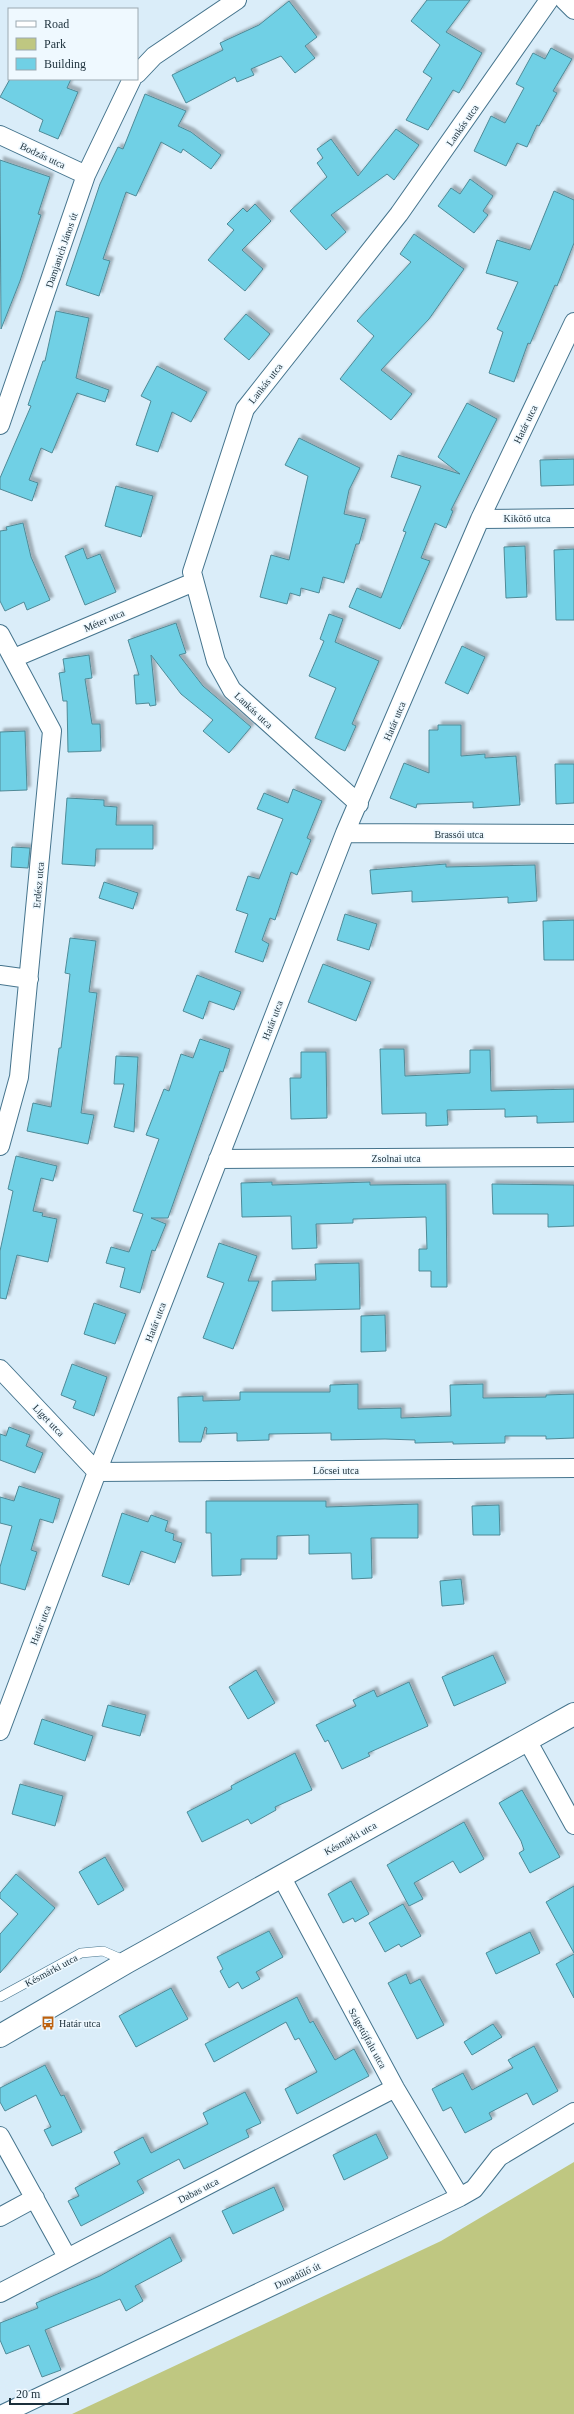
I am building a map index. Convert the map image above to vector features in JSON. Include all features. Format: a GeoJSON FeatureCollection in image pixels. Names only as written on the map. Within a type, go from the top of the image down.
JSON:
{"type":"FeatureCollection","features":[{"type":"Feature","properties":{"kind":"street"},"geometry":{"type":"LineString","coordinates":[[138,73],[154,56],[237,0]]}},
{"type":"Feature","properties":{"kind":"street","name":"Lankás utca"},"geometry":{"type":"LineString","coordinates":[[359,804],[232,690],[216,661],[192,572],[245,409],[399,214],[550,0]]}},
{"type":"Feature","properties":{"kind":"street"},"geometry":{"type":"LineString","coordinates":[[564,0],[574,10]]}},
{"type":"Feature","properties":{"kind":"street","name":"Damjanich János út"},"geometry":{"type":"LineString","coordinates":[[2,419],[86,176],[132,80]]}},
{"type":"Feature","properties":{"kind":"street","name":"Bodzás utca"},"geometry":{"type":"LineString","coordinates":[[0,135],[86,176]]}},
{"type":"Feature","properties":{"kind":"street","name":"Határ utca"},"geometry":{"type":"LineString","coordinates":[[0,1732],[97,1472],[345,833],[359,804],[480,519],[574,322]]}},
{"type":"Feature","properties":{"kind":"street","name":"Kikötő utca"},"geometry":{"type":"LineString","coordinates":[[480,519],[574,518]]}},
{"type":"Feature","properties":{"kind":"street","name":"Méter utca"},"geometry":{"type":"LineString","coordinates":[[14,658],[194,582]]}},
{"type":"Feature","properties":{"kind":"street","name":"Erdész utca"},"geometry":{"type":"LineString","coordinates":[[0,634],[52,731],[19,1077],[0,1146]]}},
{"type":"Feature","properties":{"kind":"street","name":"Brassói utca"},"geometry":{"type":"LineString","coordinates":[[345,833],[574,834]]}},
{"type":"Feature","properties":{"kind":"street"},"geometry":{"type":"LineString","coordinates":[[0,976],[29,978]]}},
{"type":"Feature","properties":{"kind":"street","name":"Zsolnai utca"},"geometry":{"type":"LineString","coordinates":[[218,1159],[574,1157]]}},
{"type":"Feature","properties":{"kind":"street","name":"Liget utca"},"geometry":{"type":"LineString","coordinates":[[0,1369],[97,1472]]}},
{"type":"Feature","properties":{"kind":"street","name":"Lőcsei utca"},"geometry":{"type":"LineString","coordinates":[[97,1472],[574,1468]]}},
{"type":"Feature","properties":{"kind":"street","name":"Késmárki utca"},"geometry":{"type":"LineString","coordinates":[[0,2036],[127,1962],[280,1876],[574,1714]]}},
{"type":"Feature","properties":{"kind":"street"},"geometry":{"type":"LineString","coordinates":[[527,1740],[574,1825]]}},
{"type":"Feature","properties":{"kind":"street","name":"Szigetújfalu utca"},"geometry":{"type":"LineString","coordinates":[[280,1876],[396,2088],[460,2197]]}},
{"type":"Feature","properties":{"kind":"street","name":"Dabas utca"},"geometry":{"type":"LineString","coordinates":[[0,2293],[396,2088]]}},
{"type":"Feature","properties":{"kind":"street","name":"Dunadűlő út"},"geometry":{"type":"LineString","coordinates":[[3,2414],[460,2197],[474,2189],[499,2157],[574,2112]]}},
{"type":"Feature","properties":{"kind":"street"},"geometry":{"type":"LineString","coordinates":[[0,2136],[67,2257]]}},
{"type":"Feature","properties":{"kind":"street"},"geometry":{"type":"LineString","coordinates":[[0,2217],[35,2198]]}},
{"type":"Feature","properties":{"kind":"lane","name":"Késmárki utca"},"geometry":{"type":"LineString","coordinates":[[0,1997],[81,1953],[103,1951],[127,1962]]}},
{"type":"Feature","properties":{"kind":"green space"},"geometry":{"type":"Polygon","coordinates":[[[574,2162],[574,2414],[72,2414],[441,2241],[574,2162]]]}},
{"type":"Feature","properties":{"kind":"building"},"geometry":{"type":"Polygon","coordinates":[[[427,0],[470,0],[446,32],[482,53],[459,93],[453,90],[428,130],[406,120],[432,78],[423,72],[440,45],[411,21],[427,0]]]}},
{"type":"Feature","properties":{"kind":"building"},"geometry":{"type":"Polygon","coordinates":[[[289,1],[317,37],[305,46],[315,58],[295,73],[281,56],[251,69],[254,75],[237,82],[235,77],[186,103],[172,75],[223,50],[220,43],[259,25],[289,1]]]}},
{"type":"Feature","properties":{"kind":"building"},"geometry":{"type":"Polygon","coordinates":[[[551,48],[572,59],[553,91],[557,93],[539,126],[537,125],[527,147],[517,143],[506,166],[474,151],[491,116],[505,123],[524,88],[516,84],[533,53],[545,59],[551,48]]]}},
{"type":"Feature","properties":{"kind":"building"},"geometry":{"type":"Polygon","coordinates":[[[9,80],[71,80],[67,88],[78,92],[58,139],[39,131],[43,120],[0,97],[9,80]]]}},
{"type":"Feature","properties":{"kind":"building"},"geometry":{"type":"Polygon","coordinates":[[[145,94],[186,111],[178,126],[191,132],[221,155],[211,169],[183,149],[181,153],[161,142],[136,196],[126,192],[103,259],[110,261],[99,296],[66,285],[100,184],[118,147],[123,149],[145,94]]]}},
{"type":"Feature","properties":{"kind":"building"},"geometry":{"type":"Polygon","coordinates":[[[396,129],[419,145],[394,180],[387,174],[331,215],[346,232],[326,250],[290,211],[327,177],[317,163],[323,158],[317,149],[331,139],[358,176],[396,129]]]}},
{"type":"Feature","properties":{"kind":"building"},"geometry":{"type":"Polygon","coordinates":[[[0,160],[50,177],[38,214],[41,215],[20,281],[1,329],[0,160]]]}},
{"type":"Feature","properties":{"kind":"building"},"geometry":{"type":"Polygon","coordinates":[[[470,179],[493,196],[483,211],[488,215],[474,233],[438,206],[451,188],[460,194],[470,179]]]}},
{"type":"Feature","properties":{"kind":"building"},"geometry":{"type":"Polygon","coordinates":[[[554,191],[574,200],[574,243],[557,286],[555,285],[530,344],[528,343],[514,382],[489,373],[503,332],[497,329],[518,282],[486,273],[497,240],[530,250],[554,191]]]}},
{"type":"Feature","properties":{"kind":"building"},"geometry":{"type":"Polygon","coordinates":[[[255,204],[271,221],[242,250],[263,269],[245,291],[208,260],[234,230],[227,224],[243,208],[247,212],[255,204]]]}},
{"type":"Feature","properties":{"kind":"building"},"geometry":{"type":"Polygon","coordinates":[[[414,234],[464,269],[429,319],[381,370],[412,394],[391,420],[340,379],[374,336],[357,321],[411,262],[400,254],[414,234]]]}},
{"type":"Feature","properties":{"kind":"building"},"geometry":{"type":"Polygon","coordinates":[[[56,311],[89,318],[76,378],[109,390],[105,402],[77,393],[52,453],[41,448],[29,480],[38,483],[32,501],[0,489],[0,478],[31,406],[28,405],[43,361],[45,361],[56,311]]]}},
{"type":"Feature","properties":{"kind":"building"},"geometry":{"type":"Polygon","coordinates":[[[246,314],[270,334],[249,360],[224,339],[246,314]]]}},
{"type":"Feature","properties":{"kind":"building"},"geometry":{"type":"Polygon","coordinates":[[[157,366],[207,392],[191,422],[172,412],[158,452],[136,445],[151,401],[141,396],[157,366]]]}},
{"type":"Feature","properties":{"kind":"building"},"geometry":{"type":"Polygon","coordinates":[[[467,403],[497,419],[451,510],[453,511],[446,528],[435,523],[421,558],[430,561],[400,629],[349,607],[357,588],[381,598],[406,532],[403,531],[421,486],[391,477],[398,455],[460,474],[438,457],[467,403]]]}},
{"type":"Feature","properties":{"kind":"building"},"geometry":{"type":"Polygon","coordinates":[[[299,438],[360,468],[349,490],[344,514],[366,519],[359,544],[356,544],[344,583],[323,577],[319,593],[301,588],[300,596],[290,593],[287,604],[260,597],[271,555],[289,560],[308,476],[285,465],[299,438]]]}},
{"type":"Feature","properties":{"kind":"building"},"geometry":{"type":"Polygon","coordinates":[[[574,459],[574,485],[541,486],[540,460],[574,459]]]}},
{"type":"Feature","properties":{"kind":"building"},"geometry":{"type":"Polygon","coordinates":[[[116,486],[153,496],[141,537],[105,526],[116,486]]]}},
{"type":"Feature","properties":{"kind":"building"},"geometry":{"type":"Polygon","coordinates":[[[23,523],[31,557],[50,600],[27,610],[24,602],[5,611],[0,601],[0,531],[7,530],[6,527],[23,523]]]}},
{"type":"Feature","properties":{"kind":"building"},"geometry":{"type":"Polygon","coordinates":[[[525,546],[527,597],[506,598],[504,547],[525,546]]]}},
{"type":"Feature","properties":{"kind":"building"},"geometry":{"type":"Polygon","coordinates":[[[83,548],[87,559],[100,554],[116,592],[85,605],[65,556],[83,548]]]}},
{"type":"Feature","properties":{"kind":"building"},"geometry":{"type":"Polygon","coordinates":[[[574,549],[574,620],[556,620],[554,550],[574,549]]]}},
{"type":"Feature","properties":{"kind":"building"},"geometry":{"type":"Polygon","coordinates":[[[329,614],[343,619],[335,642],[379,661],[352,724],[356,726],[345,751],[315,738],[336,688],[309,676],[324,641],[320,639],[329,614]]]}},
{"type":"Feature","properties":{"kind":"building"},"geometry":{"type":"Polygon","coordinates":[[[176,623],[186,653],[179,655],[203,686],[251,727],[229,753],[203,731],[213,720],[181,694],[151,655],[156,705],[150,706],[149,703],[136,704],[134,675],[139,675],[128,640],[176,623]]]}},
{"type":"Feature","properties":{"kind":"building"},"geometry":{"type":"Polygon","coordinates":[[[462,646],[485,657],[468,694],[445,683],[462,646]]]}},
{"type":"Feature","properties":{"kind":"building"},"geometry":{"type":"Polygon","coordinates":[[[89,655],[92,678],[85,679],[92,724],[100,724],[101,751],[68,752],[67,701],[63,701],[59,673],[65,672],[63,659],[89,655]]]}},
{"type":"Feature","properties":{"kind":"building"},"geometry":{"type":"Polygon","coordinates":[[[438,725],[461,725],[461,756],[485,754],[485,758],[516,756],[520,805],[473,808],[473,802],[417,804],[416,808],[390,798],[404,763],[429,773],[429,730],[438,730],[438,725]]]}},
{"type":"Feature","properties":{"kind":"building"},"geometry":{"type":"Polygon","coordinates":[[[25,731],[27,790],[0,791],[0,732],[25,731]]]}},
{"type":"Feature","properties":{"kind":"building"},"geometry":{"type":"Polygon","coordinates":[[[555,764],[574,764],[574,803],[556,804],[555,764]]]}},
{"type":"Feature","properties":{"kind":"building"},"geometry":{"type":"Polygon","coordinates":[[[293,789],[322,801],[307,838],[311,840],[297,875],[291,872],[275,920],[270,918],[262,940],[269,944],[263,962],[235,952],[248,914],[236,910],[248,876],[259,879],[283,819],[257,809],[264,793],[288,803],[293,789]]]}},
{"type":"Feature","properties":{"kind":"building"},"geometry":{"type":"Polygon","coordinates":[[[67,798],[104,800],[104,806],[117,807],[116,825],[153,825],[153,849],[96,849],[95,866],[62,864],[67,798]]]}},
{"type":"Feature","properties":{"kind":"building"},"geometry":{"type":"Polygon","coordinates":[[[12,847],[30,848],[28,868],[11,867],[12,847]]]}},
{"type":"Feature","properties":{"kind":"building"},"geometry":{"type":"Polygon","coordinates":[[[446,864],[446,867],[535,865],[537,901],[508,903],[508,897],[412,902],[412,891],[372,894],[370,870],[446,864]]]}},
{"type":"Feature","properties":{"kind":"building"},"geometry":{"type":"Polygon","coordinates":[[[104,882],[138,893],[133,909],[99,898],[104,882]]]}},
{"type":"Feature","properties":{"kind":"building"},"geometry":{"type":"Polygon","coordinates":[[[345,914],[377,924],[369,950],[337,940],[345,914]]]}},
{"type":"Feature","properties":{"kind":"building"},"geometry":{"type":"Polygon","coordinates":[[[574,920],[574,960],[544,960],[543,921],[574,920]]]}},
{"type":"Feature","properties":{"kind":"building"},"geometry":{"type":"Polygon","coordinates":[[[70,938],[96,941],[89,992],[97,993],[81,1113],[94,1115],[88,1144],[27,1131],[33,1103],[51,1107],[59,1048],[61,1048],[70,974],[65,973],[70,938]]]}},
{"type":"Feature","properties":{"kind":"building"},"geometry":{"type":"Polygon","coordinates":[[[323,964],[371,982],[356,1021],[308,1002],[323,964]]]}},
{"type":"Feature","properties":{"kind":"building"},"geometry":{"type":"Polygon","coordinates":[[[197,975],[241,992],[234,1010],[209,1001],[203,1019],[183,1011],[197,975]]]}},
{"type":"Feature","properties":{"kind":"building"},"geometry":{"type":"Polygon","coordinates":[[[200,1039],[230,1049],[223,1072],[220,1071],[168,1218],[151,1218],[166,1224],[155,1251],[152,1250],[140,1293],[120,1287],[125,1268],[106,1263],[111,1247],[129,1252],[143,1214],[133,1211],[159,1139],[146,1135],[164,1089],[169,1091],[181,1054],[193,1058],[200,1039]]]}},
{"type":"Feature","properties":{"kind":"building"},"geometry":{"type":"Polygon","coordinates":[[[380,1049],[404,1049],[405,1076],[470,1073],[470,1050],[490,1050],[491,1091],[574,1089],[574,1122],[537,1123],[537,1116],[505,1117],[505,1109],[447,1110],[448,1125],[426,1126],[426,1113],[382,1114],[380,1049]]]}},
{"type":"Feature","properties":{"kind":"building"},"geometry":{"type":"Polygon","coordinates":[[[301,1052],[326,1052],[327,1118],[291,1119],[290,1078],[301,1078],[301,1052]]]}},
{"type":"Feature","properties":{"kind":"building"},"geometry":{"type":"Polygon","coordinates":[[[116,1056],[138,1057],[134,1132],[114,1127],[124,1084],[114,1084],[116,1056]]]}},
{"type":"Feature","properties":{"kind":"building"},"geometry":{"type":"Polygon","coordinates":[[[16,1156],[57,1166],[53,1181],[41,1178],[33,1211],[43,1213],[42,1216],[57,1219],[48,1262],[17,1255],[6,1299],[0,1298],[0,1251],[13,1191],[8,1189],[16,1156]]]}},
{"type":"Feature","properties":{"kind":"building"},"geometry":{"type":"Polygon","coordinates":[[[272,1182],[272,1185],[370,1182],[370,1185],[446,1184],[447,1287],[431,1287],[431,1271],[419,1271],[419,1249],[427,1249],[426,1217],[353,1219],[353,1223],[316,1224],[317,1248],[292,1249],[291,1216],[242,1217],[241,1183],[272,1182]]]}},
{"type":"Feature","properties":{"kind":"building"},"geometry":{"type":"Polygon","coordinates":[[[492,1184],[574,1185],[574,1226],[548,1227],[548,1214],[493,1214],[492,1184]]]}},
{"type":"Feature","properties":{"kind":"building"},"geometry":{"type":"Polygon","coordinates":[[[219,1243],[257,1256],[248,1281],[259,1281],[233,1349],[203,1338],[224,1283],[207,1277],[219,1243]]]}},
{"type":"Feature","properties":{"kind":"building"},"geometry":{"type":"Polygon","coordinates":[[[359,1263],[360,1309],[272,1311],[272,1281],[316,1280],[315,1264],[359,1263]]]}},
{"type":"Feature","properties":{"kind":"building"},"geometry":{"type":"Polygon","coordinates":[[[94,1303],[126,1314],[115,1344],[84,1334],[94,1303]]]}},
{"type":"Feature","properties":{"kind":"building"},"geometry":{"type":"Polygon","coordinates":[[[385,1315],[386,1351],[361,1352],[361,1316],[385,1315]]]}},
{"type":"Feature","properties":{"kind":"building"},"geometry":{"type":"Polygon","coordinates":[[[72,1364],[107,1377],[94,1416],[73,1408],[76,1401],[61,1395],[72,1364]]]}},
{"type":"Feature","properties":{"kind":"building"},"geometry":{"type":"Polygon","coordinates":[[[358,1384],[358,1409],[401,1408],[401,1418],[451,1416],[450,1385],[483,1384],[483,1398],[546,1397],[546,1395],[574,1394],[574,1438],[546,1439],[546,1436],[505,1436],[505,1443],[453,1444],[453,1442],[415,1443],[415,1440],[385,1439],[331,1440],[331,1433],[269,1434],[269,1440],[237,1441],[237,1433],[206,1434],[207,1428],[205,1427],[201,1442],[179,1442],[178,1397],[203,1396],[203,1401],[240,1400],[240,1392],[330,1392],[330,1385],[358,1384]]]}},
{"type":"Feature","properties":{"kind":"building"},"geometry":{"type":"Polygon","coordinates":[[[9,1427],[30,1435],[26,1446],[43,1453],[35,1473],[0,1460],[0,1434],[6,1436],[9,1427]]]}},
{"type":"Feature","properties":{"kind":"building"},"geometry":{"type":"Polygon","coordinates":[[[19,1486],[60,1499],[53,1523],[40,1519],[31,1550],[37,1552],[25,1590],[0,1583],[0,1567],[12,1526],[0,1523],[0,1497],[14,1501],[19,1486]]]}},
{"type":"Feature","properties":{"kind":"building"},"geometry":{"type":"Polygon","coordinates":[[[206,1501],[326,1501],[326,1507],[418,1504],[418,1538],[371,1538],[372,1578],[352,1579],[351,1553],[309,1554],[309,1535],[277,1536],[277,1559],[241,1559],[241,1575],[212,1576],[211,1533],[206,1533],[206,1501]]]}},
{"type":"Feature","properties":{"kind":"building"},"geometry":{"type":"Polygon","coordinates":[[[499,1505],[500,1535],[473,1535],[472,1506],[499,1505]]]}},
{"type":"Feature","properties":{"kind":"building"},"geometry":{"type":"Polygon","coordinates":[[[122,1513],[148,1522],[151,1515],[168,1521],[165,1531],[174,1534],[173,1540],[182,1543],[175,1563],[141,1551],[129,1585],[102,1576],[122,1513]]]}},
{"type":"Feature","properties":{"kind":"building"},"geometry":{"type":"Polygon","coordinates":[[[461,1579],[464,1604],[442,1606],[440,1581],[461,1579]]]}},
{"type":"Feature","properties":{"kind":"building"},"geometry":{"type":"Polygon","coordinates":[[[493,1655],[506,1683],[454,1706],[442,1677],[493,1655]]]}},
{"type":"Feature","properties":{"kind":"building"},"geometry":{"type":"Polygon","coordinates":[[[256,1670],[275,1703],[248,1719],[229,1687],[256,1670]]]}},
{"type":"Feature","properties":{"kind":"building"},"geometry":{"type":"Polygon","coordinates":[[[409,1682],[428,1726],[368,1753],[370,1756],[342,1769],[328,1740],[325,1742],[316,1725],[356,1706],[353,1700],[374,1690],[377,1697],[409,1682]]]}},
{"type":"Feature","properties":{"kind":"building"},"geometry":{"type":"Polygon","coordinates":[[[108,1705],[146,1715],[140,1736],[102,1726],[108,1705]]]}},
{"type":"Feature","properties":{"kind":"building"},"geometry":{"type":"Polygon","coordinates":[[[42,1719],[93,1736],[85,1761],[34,1744],[42,1719]]]}},
{"type":"Feature","properties":{"kind":"building"},"geometry":{"type":"Polygon","coordinates":[[[295,1753],[312,1790],[275,1807],[276,1810],[251,1824],[248,1819],[202,1842],[187,1812],[232,1789],[231,1786],[295,1753]]]}},
{"type":"Feature","properties":{"kind":"building"},"geometry":{"type":"Polygon","coordinates":[[[20,1784],[63,1796],[55,1826],[12,1814],[20,1784]]]}},
{"type":"Feature","properties":{"kind":"building"},"geometry":{"type":"Polygon","coordinates":[[[522,1790],[560,1857],[530,1873],[519,1853],[524,1850],[521,1841],[499,1803],[522,1790]]]}},
{"type":"Feature","properties":{"kind":"building"},"geometry":{"type":"Polygon","coordinates":[[[464,1822],[484,1859],[460,1873],[453,1861],[414,1883],[423,1899],[409,1906],[387,1865],[464,1822]]]}},
{"type":"Feature","properties":{"kind":"building"},"geometry":{"type":"Polygon","coordinates":[[[105,1857],[124,1890],[98,1905],[79,1872],[105,1857]]]}},
{"type":"Feature","properties":{"kind":"building"},"geometry":{"type":"Polygon","coordinates":[[[16,1874],[55,1908],[0,1973],[0,1934],[18,1914],[0,1898],[0,1893],[16,1874]]]}},
{"type":"Feature","properties":{"kind":"building"},"geometry":{"type":"Polygon","coordinates":[[[351,1881],[369,1914],[355,1922],[353,1918],[343,1923],[328,1894],[351,1881]]]}},
{"type":"Feature","properties":{"kind":"building"},"geometry":{"type":"Polygon","coordinates":[[[574,1886],[574,1953],[546,1902],[574,1886]]]}},
{"type":"Feature","properties":{"kind":"building"},"geometry":{"type":"Polygon","coordinates":[[[403,1904],[421,1936],[401,1947],[399,1944],[385,1952],[369,1923],[403,1904]]]}},
{"type":"Feature","properties":{"kind":"building"},"geometry":{"type":"Polygon","coordinates":[[[269,1931],[283,1957],[256,1972],[260,1979],[242,1989],[238,1982],[229,1988],[220,1971],[223,1969],[217,1957],[269,1931]]]}},
{"type":"Feature","properties":{"kind":"building"},"geometry":{"type":"Polygon","coordinates":[[[530,1932],[540,1953],[496,1974],[486,1953],[530,1932]]]}},
{"type":"Feature","properties":{"kind":"building"},"geometry":{"type":"Polygon","coordinates":[[[574,1954],[574,1998],[556,1964],[574,1954]]]}},
{"type":"Feature","properties":{"kind":"building"},"geometry":{"type":"Polygon","coordinates":[[[406,1974],[410,1984],[420,1979],[444,2025],[417,2039],[388,1983],[406,1974]]]}},
{"type":"Feature","properties":{"kind":"building"},"geometry":{"type":"Polygon","coordinates":[[[171,1988],[188,2019],[136,2047],[119,2016],[171,1988]]]}},
{"type":"Feature","properties":{"kind":"building"},"geometry":{"type":"Polygon","coordinates":[[[297,1997],[310,2023],[313,2021],[335,2060],[354,2049],[369,2076],[297,2114],[285,2089],[317,2072],[299,2038],[295,2040],[286,2022],[214,2062],[205,2044],[297,1997]]]}},
{"type":"Feature","properties":{"kind":"building"},"geometry":{"type":"Polygon","coordinates":[[[493,2024],[502,2037],[472,2055],[464,2042],[493,2024]]]}},
{"type":"Feature","properties":{"kind":"building"},"geometry":{"type":"Polygon","coordinates":[[[534,2046],[558,2091],[533,2105],[527,2093],[489,2113],[492,2119],[465,2133],[451,2107],[443,2111],[432,2089],[463,2073],[472,2090],[513,2068],[508,2060],[534,2046]]]}},
{"type":"Feature","properties":{"kind":"building"},"geometry":{"type":"Polygon","coordinates":[[[45,2065],[61,2096],[64,2095],[82,2132],[52,2146],[44,2130],[51,2127],[36,2095],[5,2111],[0,2102],[0,2088],[45,2065]]]}},
{"type":"Feature","properties":{"kind":"building"},"geometry":{"type":"Polygon","coordinates":[[[245,2092],[261,2123],[246,2130],[249,2137],[184,2169],[179,2159],[137,2181],[144,2193],[81,2226],[68,2201],[79,2196],[75,2188],[120,2164],[114,2152],[143,2137],[151,2153],[208,2124],[203,2113],[245,2092]]]}},
{"type":"Feature","properties":{"kind":"building"},"geometry":{"type":"Polygon","coordinates":[[[376,2134],[388,2158],[344,2180],[333,2155],[376,2134]]]}},
{"type":"Feature","properties":{"kind":"building"},"geometry":{"type":"Polygon","coordinates":[[[274,2187],[284,2210],[233,2234],[222,2211],[274,2187]]]}},
{"type":"Feature","properties":{"kind":"building"},"geometry":{"type":"Polygon","coordinates":[[[170,2237],[182,2261],[135,2286],[143,2301],[126,2311],[120,2299],[45,2330],[61,2370],[42,2377],[29,2345],[6,2354],[0,2340],[0,2323],[38,2308],[36,2303],[100,2276],[170,2237]]]}},
{"type":"Feature","properties":{"kind":"place","name":"Határ utca"},"geometry":{"type":"Point","coordinates":[48,2023]}}]}
